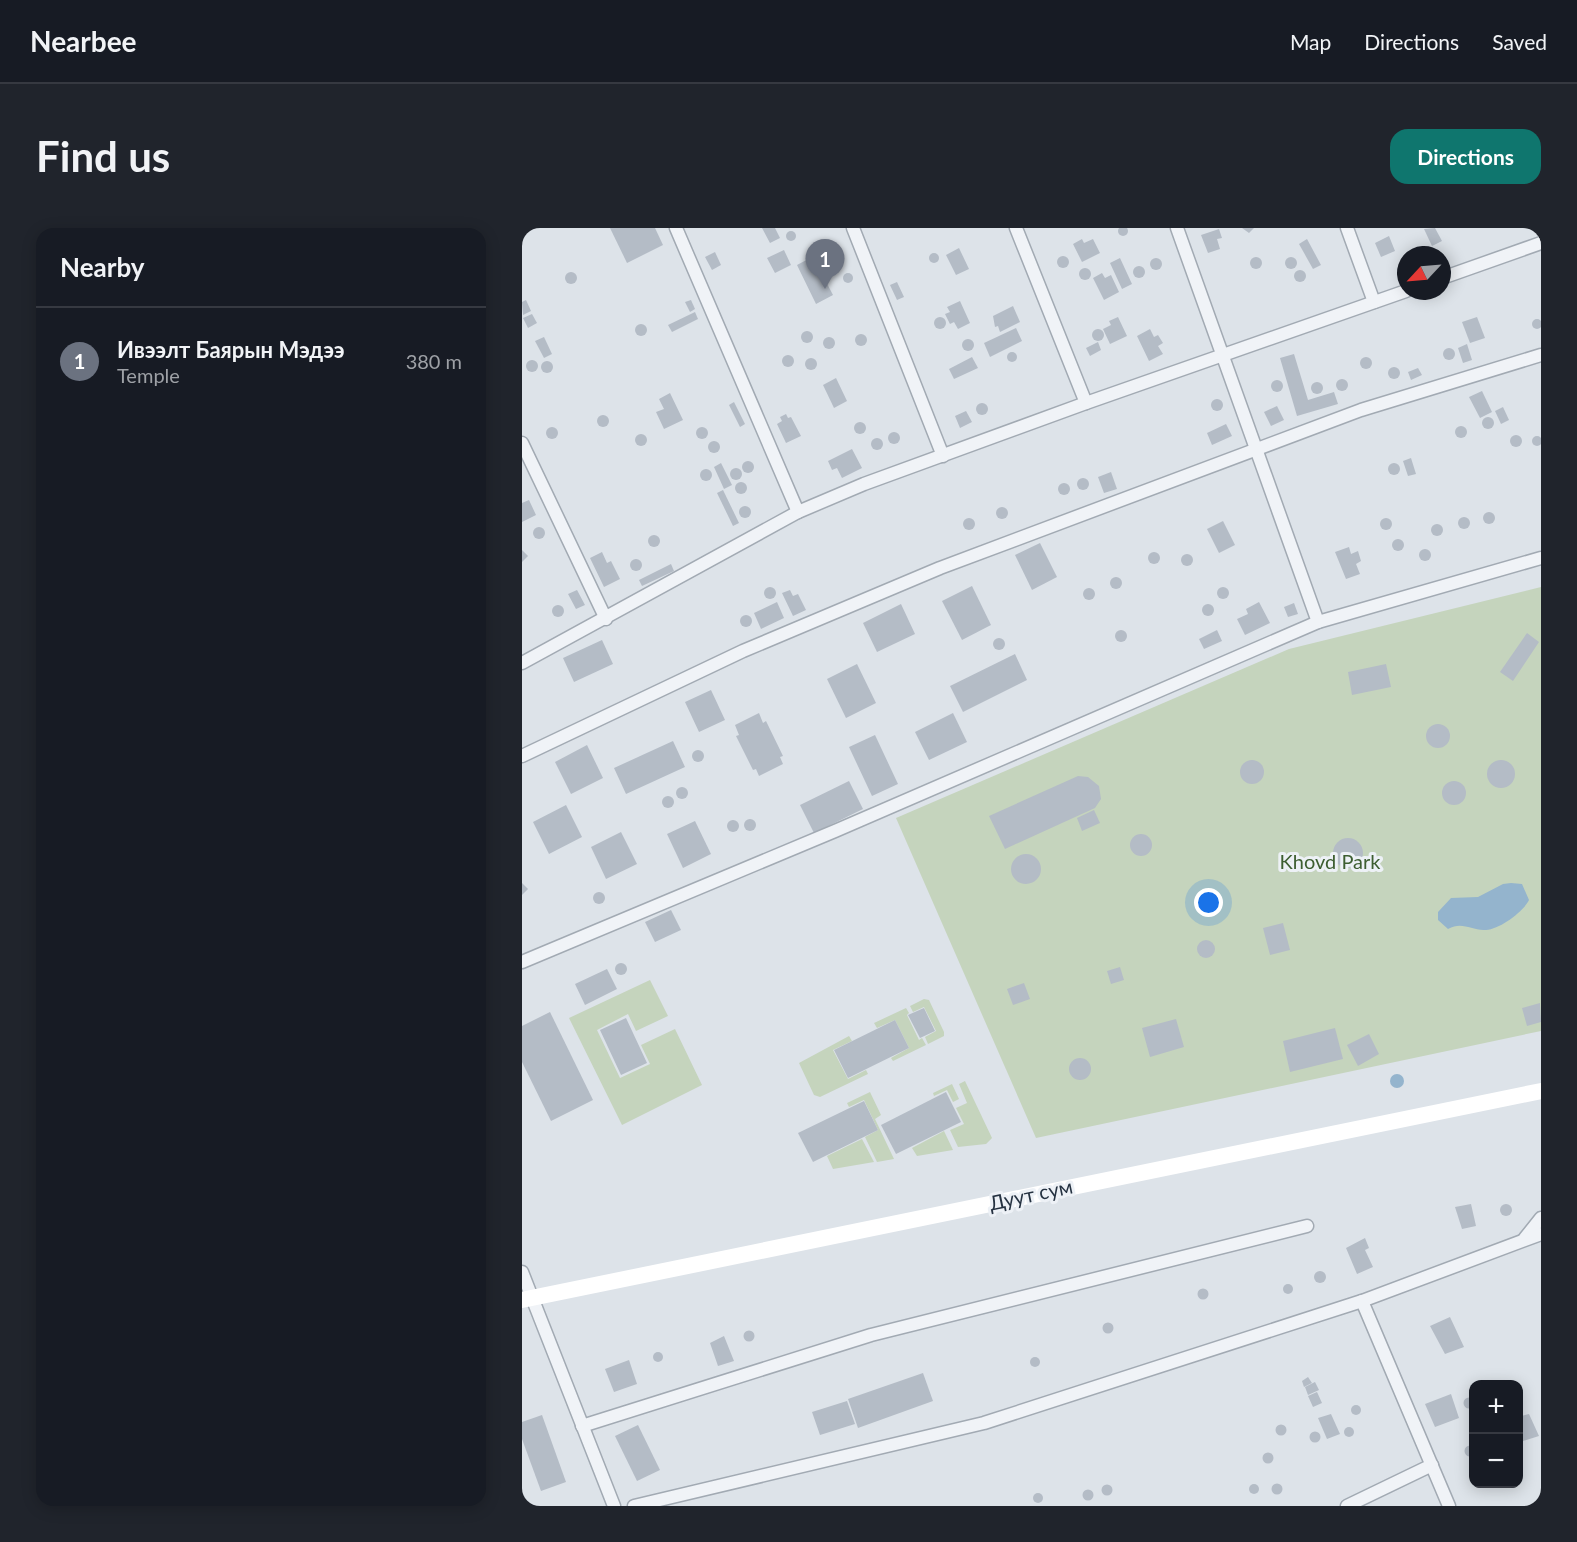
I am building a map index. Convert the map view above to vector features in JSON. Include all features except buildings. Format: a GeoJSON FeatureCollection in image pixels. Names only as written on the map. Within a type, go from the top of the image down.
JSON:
{"type":"FeatureCollection","features":[{"type":"Feature","properties":{"kind":"main road","name":"Дуут сум"},"geometry":{"type":"LineString","coordinates":[[527,1299],[1541,1091]]}},
{"type":"Feature","properties":{"kind":"street"},"geometry":{"type":"LineString","coordinates":[[676,228],[798,512]]}},
{"type":"Feature","properties":{"kind":"street"},"geometry":{"type":"LineString","coordinates":[[854,228],[943,456]]}},
{"type":"Feature","properties":{"kind":"street"},"geometry":{"type":"LineString","coordinates":[[1016,228],[1086,403]]}},
{"type":"Feature","properties":{"kind":"street"},"geometry":{"type":"LineString","coordinates":[[1177,228],[1318,622]]}},
{"type":"Feature","properties":{"kind":"street"},"geometry":{"type":"LineString","coordinates":[[1347,228],[1374,302]]}},
{"type":"Feature","properties":{"kind":"street"},"geometry":{"type":"LineString","coordinates":[[1451,275],[1541,243]]}},
{"type":"Feature","properties":{"kind":"street"},"geometry":{"type":"LineString","coordinates":[[522,663],[798,512],[864,484],[1222,354],[1397,294]]}},
{"type":"Feature","properties":{"kind":"street"},"geometry":{"type":"LineString","coordinates":[[522,756],[743,651],[940,568],[1361,410],[1541,355]]}},
{"type":"Feature","properties":{"kind":"street"},"geometry":{"type":"LineString","coordinates":[[522,443],[606,619]]}},
{"type":"Feature","properties":{"kind":"street"},"geometry":{"type":"LineString","coordinates":[[522,962],[836,831],[1318,622],[1541,558]]}},
{"type":"Feature","properties":{"kind":"street"},"geometry":{"type":"LineString","coordinates":[[1523,1240],[1541,1218]]}},
{"type":"Feature","properties":{"kind":"street"},"geometry":{"type":"LineString","coordinates":[[582,1426],[871,1335],[1307,1226]]}},
{"type":"Feature","properties":{"kind":"street"},"geometry":{"type":"LineString","coordinates":[[634,1506],[984,1424],[1362,1301],[1541,1234]]}},
{"type":"Feature","properties":{"kind":"street"},"geometry":{"type":"LineString","coordinates":[[522,1272],[527,1299],[614,1506]]}},
{"type":"Feature","properties":{"kind":"street"},"geometry":{"type":"LineString","coordinates":[[1362,1301],[1449,1506]]}},
{"type":"Feature","properties":{"kind":"street"},"geometry":{"type":"LineString","coordinates":[[1347,1506],[1432,1465]]}},
{"type":"Feature","properties":{"kind":"green space","name":"Khovd Park"},"geometry":{"type":"Polygon","coordinates":[[[1541,587],[1541,1031],[1036,1138],[896,818],[1289,649],[1541,587]]]}},
{"type":"Feature","properties":{"kind":"green space"},"geometry":{"type":"Polygon","coordinates":[[[650,980],[668,1016],[636,1031],[628,1014],[597,1030],[620,1078],[650,1064],[641,1045],[675,1029],[702,1085],[622,1125],[569,1018],[650,980]]]}},
{"type":"Feature","properties":{"kind":"green space"},"geometry":{"type":"Polygon","coordinates":[[[924,999],[929,1000],[944,1032],[944,1036],[928,1044],[925,1037],[936,1031],[924,1007],[913,1012],[910,1006],[924,999]]]}},
{"type":"Feature","properties":{"kind":"green space"},"geometry":{"type":"Polygon","coordinates":[[[906,1008],[919,1040],[922,1038],[926,1045],[893,1061],[891,1058],[909,1048],[895,1020],[877,1028],[874,1023],[906,1008]]]}},
{"type":"Feature","properties":{"kind":"green space"},"geometry":{"type":"Polygon","coordinates":[[[849,1036],[852,1041],[833,1050],[848,1079],[866,1070],[868,1074],[820,1097],[814,1095],[799,1063],[849,1036]]]}},
{"type":"Feature","properties":{"kind":"green space"},"geometry":{"type":"Polygon","coordinates":[[[965,1081],[992,1138],[986,1144],[958,1147],[950,1130],[964,1124],[956,1108],[967,1103],[959,1084],[965,1081]]]}},
{"type":"Feature","properties":{"kind":"green space"},"geometry":{"type":"Polygon","coordinates":[[[952,1084],[959,1099],[953,1102],[947,1090],[934,1096],[933,1093],[952,1084]]]}},
{"type":"Feature","properties":{"kind":"green space"},"geometry":{"type":"Polygon","coordinates":[[[870,1092],[881,1115],[875,1119],[894,1159],[877,1162],[865,1137],[878,1130],[864,1100],[849,1107],[847,1103],[870,1092]]]}},
{"type":"Feature","properties":{"kind":"green space"},"geometry":{"type":"Polygon","coordinates":[[[944,1131],[953,1150],[917,1156],[912,1148],[944,1131]]]}},
{"type":"Feature","properties":{"kind":"green space"},"geometry":{"type":"Polygon","coordinates":[[[862,1139],[874,1162],[833,1169],[827,1156],[862,1139]]]}},
{"type":"Feature","properties":{"kind":"water"},"geometry":{"type":"Polygon","coordinates":[[[1503,884],[1522,884],[1529,900],[1516,915],[1498,927],[1481,930],[1458,926],[1448,929],[1438,920],[1438,912],[1451,898],[1478,897],[1503,884]]]}},
{"type":"Feature","properties":{"kind":"water"},"geometry":{"type":"Polygon","coordinates":[[[1397,1074],[1402,1076],[1404,1081],[1402,1086],[1397,1088],[1392,1086],[1390,1081],[1392,1076],[1397,1074]]]}},
{"type":"Feature","properties":{"kind":"place","name":"Ивээлт Баярын Мэдээ"},"geometry":{"type":"Point","coordinates":[825,289]}}]}
